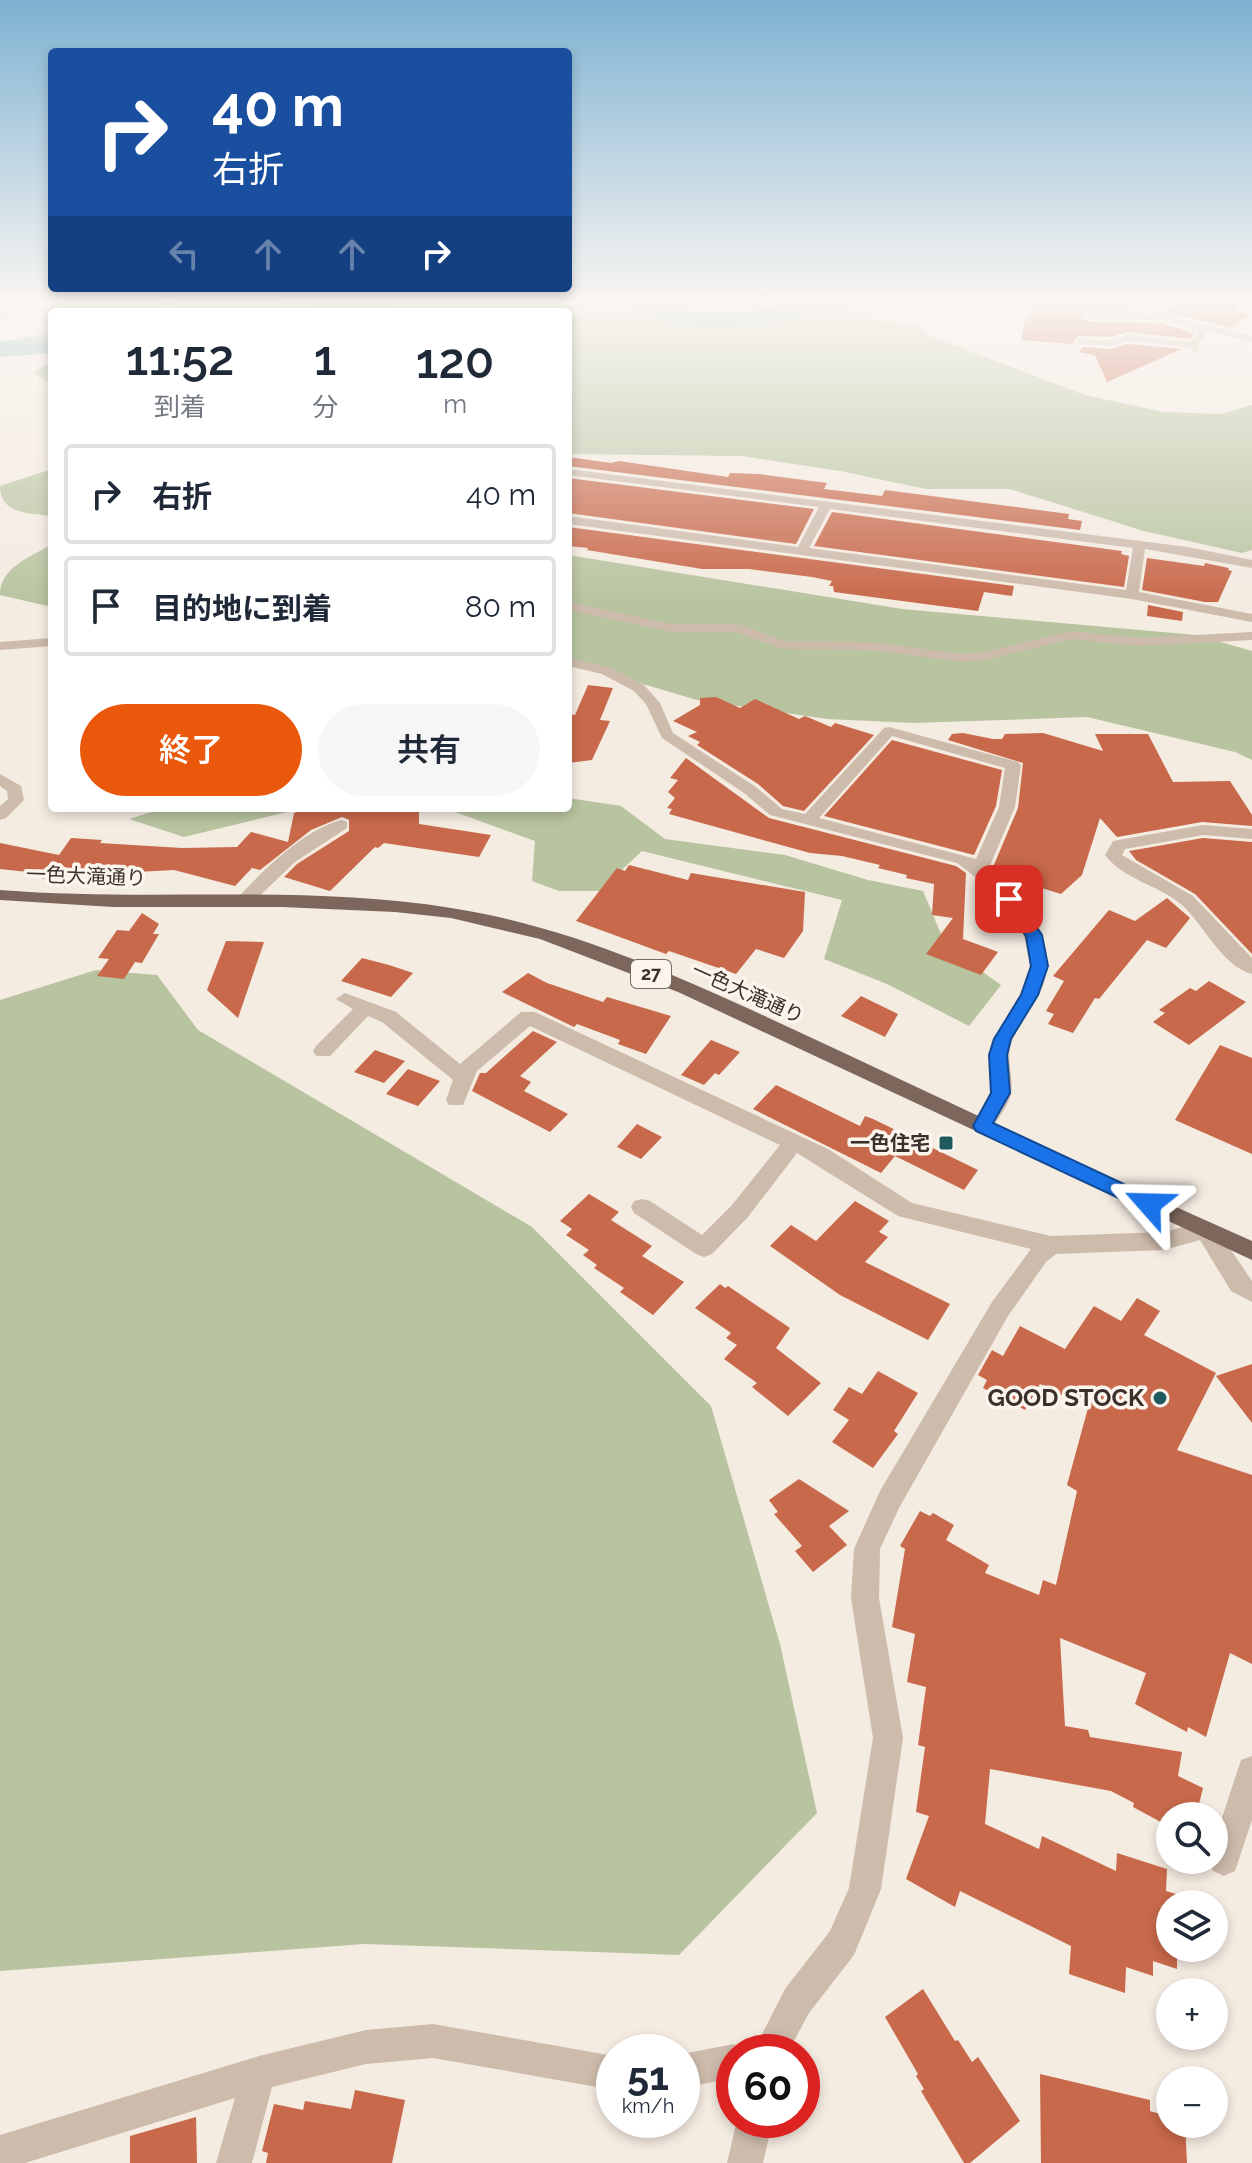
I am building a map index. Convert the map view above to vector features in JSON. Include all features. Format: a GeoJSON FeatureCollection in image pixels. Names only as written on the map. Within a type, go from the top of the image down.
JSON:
{"type":"FeatureCollection","features":[{"type":"Feature","properties":{"kind":"main road","name":"一色大滝通り"},"geometry":{"type":"LineString","coordinates":[[0,895],[88,900],[355,904],[451,913],[589,948],[712,1000],[1252,1251]]}},
{"type":"Feature","properties":{"kind":"street"},"geometry":{"type":"LineString","coordinates":[[572,473],[1139,545],[1252,564]]}},
{"type":"Feature","properties":{"kind":"street"},"geometry":{"type":"LineString","coordinates":[[801,552],[826,506]]}},
{"type":"Feature","properties":{"kind":"street"},"geometry":{"type":"LineString","coordinates":[[572,521],[1132,595],[1252,618]]}},
{"type":"Feature","properties":{"kind":"street"},"geometry":{"type":"LineString","coordinates":[[1132,595],[1139,545]]}},
{"type":"Feature","properties":{"kind":"street"},"geometry":{"type":"LineString","coordinates":[[572,607],[671,628],[738,628],[783,645],[870,646],[964,658],[985,656],[1072,635],[1139,642],[1252,636]]}},
{"type":"Feature","properties":{"kind":"street"},"geometry":{"type":"LineString","coordinates":[[0,646],[48,642]]}},
{"type":"Feature","properties":{"kind":"street"},"geometry":{"type":"LineString","coordinates":[[572,663],[607,671],[639,688],[653,703],[667,735],[750,790],[776,812],[963,859],[981,867],[996,880],[1034,935],[1039,966],[1030,995],[1003,1039],[998,1055],[1001,1093],[982,1126]]}},
{"type":"Feature","properties":{"kind":"street"},"geometry":{"type":"LineString","coordinates":[[808,821],[889,731],[1013,765],[1007,807],[981,867]]}},
{"type":"Feature","properties":{"kind":"street"},"geometry":{"type":"LineString","coordinates":[[0,779],[15,789],[16,800],[0,815]]}},
{"type":"Feature","properties":{"kind":"street"},"geometry":{"type":"LineString","coordinates":[[244,901],[275,867],[295,851],[341,825]]}},
{"type":"Feature","properties":{"kind":"street"},"geometry":{"type":"LineString","coordinates":[[1252,834],[1235,829],[1208,829],[1119,845],[1113,855],[1120,863],[1187,900],[1229,948],[1252,968]]}},
{"type":"Feature","properties":{"kind":"street"},"geometry":{"type":"LineString","coordinates":[[345,999],[389,1017],[464,1078]]}},
{"type":"Feature","properties":{"kind":"street"},"geometry":{"type":"LineString","coordinates":[[323,1051],[366,1007]]}},
{"type":"Feature","properties":{"kind":"street"},"geometry":{"type":"LineString","coordinates":[[456,1100],[468,1067],[528,1017],[821,1155],[906,1210],[1051,1245],[1164,1241],[1205,1230],[1239,1284],[1252,1293]]}},
{"type":"Feature","properties":{"kind":"street"},"geometry":{"type":"LineString","coordinates":[[642,1207],[704,1248],[740,1211],[794,1142]]}},
{"type":"Feature","properties":{"kind":"street"},"geometry":{"type":"LineString","coordinates":[[780,2034],[797,2001],[842,1943],[865,1889],[888,1738],[865,1598],[867,1549],[889,1500],[1000,1309],[1038,1256],[1051,1245]]}},
{"type":"Feature","properties":{"kind":"street"},"geometry":{"type":"LineString","coordinates":[[1228,1847],[1252,1771]]}},
{"type":"Feature","properties":{"kind":"street"},"geometry":{"type":"LineString","coordinates":[[0,2153],[259,2073],[366,2047],[433,2041],[596,2070]]}},
{"type":"Feature","properties":{"kind":"street"},"geometry":{"type":"LineString","coordinates":[[234,2163],[259,2073]]}},
{"type":"Feature","properties":{"kind":"street"},"geometry":{"type":"LineString","coordinates":[[745,2163],[751,2138]]}},
{"type":"Feature","properties":{"kind":"green space"},"geometry":{"type":"Polygon","coordinates":[[[572,402],[1117,402],[1164,412],[1220,414],[1252,405],[1252,550],[1242,553],[1144,531],[1010,489],[926,489],[840,471],[741,456],[572,454],[572,402]]]}},
{"type":"Feature","properties":{"kind":"green space"},"geometry":{"type":"Polygon","coordinates":[[[48,470],[48,516],[26,513],[11,507],[1,495],[0,486],[48,470]]]}},
{"type":"Feature","properties":{"kind":"green space"},"geometry":{"type":"Polygon","coordinates":[[[48,546],[48,606],[0,595],[5,577],[26,558],[48,546]]]}},
{"type":"Feature","properties":{"kind":"green space"},"geometry":{"type":"Polygon","coordinates":[[[572,556],[902,609],[1196,635],[1252,651],[1252,760],[1235,752],[1087,717],[913,723],[827,719],[697,700],[572,663],[572,556]]]}},
{"type":"Feature","properties":{"kind":"green space"},"geometry":{"type":"Polygon","coordinates":[[[572,799],[621,806],[665,839],[785,855],[868,880],[923,891],[946,946],[1001,985],[969,1026],[887,984],[824,959],[842,900],[642,851],[599,891],[559,891],[532,881],[535,841],[455,812],[572,812],[572,799]]]}},
{"type":"Feature","properties":{"kind":"green space"},"geometry":{"type":"Polygon","coordinates":[[[152,812],[287,812],[184,837],[129,819],[152,812]]]}},
{"type":"Feature","properties":{"kind":"green space"},"geometry":{"type":"Polygon","coordinates":[[[96,970],[157,975],[198,1030],[532,1227],[711,1406],[780,1644],[817,1813],[679,1955],[364,1944],[0,1971],[0,1000],[96,970]]]}},
{"type":"Feature","properties":{"kind":"building"},"geometry":{"type":"Polygon","coordinates":[[[572,458],[728,477],[730,473],[759,474],[827,483],[824,489],[882,496],[885,490],[1069,514],[1068,519],[1082,521],[1080,530],[572,466],[572,458]]]}},
{"type":"Feature","properties":{"kind":"building"},"geometry":{"type":"Polygon","coordinates":[[[572,479],[814,509],[796,544],[572,514],[572,479]]]}},
{"type":"Feature","properties":{"kind":"building"},"geometry":{"type":"Polygon","coordinates":[[[832,512],[1122,551],[1121,554],[1129,556],[1124,587],[814,546],[832,512]]]}},
{"type":"Feature","properties":{"kind":"building"},"geometry":{"type":"Polygon","coordinates":[[[572,528],[1014,586],[1012,596],[984,592],[978,611],[834,592],[833,586],[829,586],[832,581],[812,577],[749,569],[702,569],[572,546],[572,528]]]}},
{"type":"Feature","properties":{"kind":"building"},"geometry":{"type":"Polygon","coordinates":[[[1147,558],[1204,566],[1205,563],[1232,571],[1218,602],[1205,602],[1142,590],[1147,558]]]}},
{"type":"Feature","properties":{"kind":"building"},"geometry":{"type":"Polygon","coordinates":[[[1148,605],[1183,612],[1182,621],[1147,616],[1148,605]]]}},
{"type":"Feature","properties":{"kind":"building"},"geometry":{"type":"Polygon","coordinates":[[[588,685],[613,688],[600,720],[610,721],[592,760],[572,762],[572,715],[575,715],[588,685]]]}},
{"type":"Feature","properties":{"kind":"building"},"geometry":{"type":"Polygon","coordinates":[[[716,697],[740,708],[755,699],[799,719],[805,716],[831,727],[835,723],[874,735],[804,811],[783,806],[758,784],[697,745],[700,742],[688,736],[697,732],[673,721],[700,705],[700,698],[716,697]]]}},
{"type":"Feature","properties":{"kind":"building"},"geometry":{"type":"Polygon","coordinates":[[[963,733],[1002,739],[1005,734],[1043,733],[1103,751],[1095,734],[1148,734],[1173,782],[1230,781],[1252,815],[1252,826],[1202,822],[1117,837],[1100,818],[1082,875],[1061,894],[1003,876],[993,867],[1018,808],[1023,763],[948,740],[952,734],[963,733]]]}},
{"type":"Feature","properties":{"kind":"building"},"geometry":{"type":"Polygon","coordinates":[[[892,740],[1002,770],[996,806],[974,855],[824,816],[892,740]]]}},
{"type":"Feature","properties":{"kind":"building"},"geometry":{"type":"Polygon","coordinates":[[[686,758],[769,818],[956,866],[966,873],[963,939],[998,952],[981,975],[926,954],[953,918],[932,915],[934,884],[906,878],[907,875],[878,868],[880,865],[842,856],[810,853],[669,814],[672,809],[667,808],[675,798],[668,792],[678,780],[670,778],[686,758]]]}},
{"type":"Feature","properties":{"kind":"building"},"geometry":{"type":"Polygon","coordinates":[[[419,812],[419,824],[491,835],[479,857],[384,843],[375,847],[330,891],[284,877],[297,864],[349,831],[349,820],[342,817],[311,830],[260,870],[252,868],[235,886],[174,870],[135,874],[83,871],[82,877],[64,875],[42,879],[46,874],[0,869],[0,843],[59,855],[71,838],[182,848],[237,847],[251,832],[288,842],[294,813],[419,812]]]}},
{"type":"Feature","properties":{"kind":"building"},"geometry":{"type":"Polygon","coordinates":[[[1203,838],[1252,842],[1252,954],[1195,894],[1136,860],[1129,851],[1203,838]]]}},
{"type":"Feature","properties":{"kind":"building"},"geometry":{"type":"Polygon","coordinates":[[[629,865],[688,880],[691,873],[805,892],[803,931],[784,958],[756,949],[736,974],[669,951],[666,954],[576,921],[617,868],[625,871],[629,865]]]}},
{"type":"Feature","properties":{"kind":"building"},"geometry":{"type":"Polygon","coordinates":[[[1167,898],[1190,918],[1166,948],[1147,940],[1099,999],[1095,998],[1073,1033],[1048,1024],[1054,1014],[1046,1011],[1064,981],[1053,976],[1109,910],[1135,921],[1167,898]]]}},
{"type":"Feature","properties":{"kind":"building"},"geometry":{"type":"Polygon","coordinates":[[[142,913],[159,924],[153,934],[159,934],[142,963],[135,962],[124,979],[97,976],[109,959],[98,958],[117,930],[129,931],[142,913]]]}},
{"type":"Feature","properties":{"kind":"building"},"geometry":{"type":"Polygon","coordinates":[[[226,941],[264,942],[238,1018],[207,990],[226,941]]]}},
{"type":"Feature","properties":{"kind":"building"},"geometry":{"type":"Polygon","coordinates":[[[362,958],[413,973],[391,997],[341,981],[362,958]]]}},
{"type":"Feature","properties":{"kind":"building"},"geometry":{"type":"Polygon","coordinates":[[[528,973],[547,983],[603,1002],[607,997],[671,1016],[646,1054],[618,1044],[620,1040],[577,1024],[574,1027],[502,992],[528,973]]]}},
{"type":"Feature","properties":{"kind":"building"},"geometry":{"type":"Polygon","coordinates":[[[1209,981],[1246,1002],[1189,1045],[1153,1022],[1165,1013],[1159,1010],[1190,988],[1196,991],[1209,981]]]}},
{"type":"Feature","properties":{"kind":"building"},"geometry":{"type":"Polygon","coordinates":[[[861,996],[898,1014],[885,1037],[841,1016],[861,996]]]}},
{"type":"Feature","properties":{"kind":"building"},"geometry":{"type":"Polygon","coordinates":[[[533,1031],[557,1042],[520,1076],[531,1082],[524,1091],[568,1114],[550,1132],[472,1091],[480,1073],[486,1073],[533,1031]]]}},
{"type":"Feature","properties":{"kind":"building"},"geometry":{"type":"Polygon","coordinates":[[[711,1040],[740,1052],[719,1075],[715,1073],[704,1085],[681,1075],[711,1040]]]}},
{"type":"Feature","properties":{"kind":"building"},"geometry":{"type":"Polygon","coordinates":[[[1220,1045],[1252,1058],[1252,1154],[1175,1120],[1220,1045]]]}},
{"type":"Feature","properties":{"kind":"building"},"geometry":{"type":"Polygon","coordinates":[[[375,1050],[405,1061],[384,1083],[354,1072],[375,1050]]]}},
{"type":"Feature","properties":{"kind":"building"},"geometry":{"type":"Polygon","coordinates":[[[408,1069],[440,1081],[418,1106],[386,1094],[408,1069]]]}},
{"type":"Feature","properties":{"kind":"building"},"geometry":{"type":"Polygon","coordinates":[[[776,1085],[860,1126],[865,1116],[873,1119],[978,1170],[964,1190],[895,1156],[881,1173],[753,1109],[776,1085]]]}},
{"type":"Feature","properties":{"kind":"building"},"geometry":{"type":"Polygon","coordinates":[[[637,1124],[662,1137],[641,1159],[617,1147],[637,1124]]]}},
{"type":"Feature","properties":{"kind":"building"},"geometry":{"type":"Polygon","coordinates":[[[589,1194],[619,1212],[611,1220],[652,1246],[642,1256],[684,1282],[653,1315],[620,1292],[624,1288],[594,1268],[597,1265],[583,1255],[589,1250],[566,1235],[572,1229],[560,1221],[589,1194]]]}},
{"type":"Feature","properties":{"kind":"building"},"geometry":{"type":"Polygon","coordinates":[[[855,1201],[889,1221],[879,1232],[888,1237],[865,1262],[950,1304],[928,1340],[840,1295],[770,1246],[791,1225],[816,1241],[855,1201]]]}},
{"type":"Feature","properties":{"kind":"building"},"geometry":{"type":"Polygon","coordinates":[[[720,1284],[725,1288],[728,1286],[790,1328],[776,1348],[821,1383],[788,1416],[752,1387],[757,1383],[724,1359],[737,1345],[726,1338],[731,1333],[695,1308],[720,1284]]]}},
{"type":"Feature","properties":{"kind":"building"},"geometry":{"type":"Polygon","coordinates":[[[1137,1298],[1160,1311],[1144,1335],[1216,1373],[1177,1450],[1252,1475],[1252,1664],[1230,1653],[1206,1737],[1188,1727],[1187,1732],[1135,1704],[1146,1673],[1060,1638],[1065,1726],[1088,1730],[1090,1737],[1182,1752],[1178,1776],[1203,1788],[1200,1802],[1156,1802],[1156,1819],[1111,1791],[990,1769],[985,1824],[1039,1849],[1042,1836],[1116,1871],[1117,1853],[1156,1865],[1156,1874],[1167,1874],[1166,1890],[1156,1890],[1156,1962],[1153,1961],[1153,1976],[1126,1967],[1125,1993],[1069,1974],[1071,1946],[960,1891],[955,1907],[906,1879],[929,1816],[916,1812],[925,1747],[918,1745],[926,1687],[907,1682],[915,1634],[892,1627],[905,1549],[900,1546],[920,1511],[930,1516],[933,1513],[954,1525],[946,1540],[989,1565],[985,1573],[1039,1595],[1043,1580],[1056,1585],[1077,1491],[1067,1485],[1088,1408],[1040,1384],[1025,1410],[983,1388],[987,1380],[978,1375],[992,1350],[1003,1356],[1020,1326],[1065,1349],[1094,1306],[1121,1321],[1137,1298]]]}},
{"type":"Feature","properties":{"kind":"building"},"geometry":{"type":"Polygon","coordinates":[[[1252,1364],[1252,1423],[1216,1376],[1252,1364]]]}},
{"type":"Feature","properties":{"kind":"building"},"geometry":{"type":"Polygon","coordinates":[[[878,1371],[918,1393],[894,1431],[898,1434],[873,1468],[832,1442],[849,1420],[833,1410],[849,1387],[862,1394],[878,1371]]]}},
{"type":"Feature","properties":{"kind":"building"},"geometry":{"type":"Polygon","coordinates":[[[799,1479],[849,1511],[829,1526],[847,1545],[813,1572],[795,1551],[802,1546],[774,1514],[778,1512],[769,1500],[799,1479]]]}},
{"type":"Feature","properties":{"kind":"building"},"geometry":{"type":"Polygon","coordinates":[[[1156,1962],[1177,1962],[1177,1969],[1156,1962]]]}},
{"type":"Feature","properties":{"kind":"building"},"geometry":{"type":"Polygon","coordinates":[[[923,1989],[955,2041],[958,2040],[972,2062],[978,2057],[1020,2121],[970,2163],[964,2163],[921,2091],[924,2089],[916,2076],[918,2074],[885,2017],[923,1989]]]}},
{"type":"Feature","properties":{"kind":"building"},"geometry":{"type":"Polygon","coordinates":[[[1040,2074],[1150,2100],[1150,2111],[1156,2113],[1156,2138],[1186,2138],[1187,2163],[1041,2163],[1040,2074]]]}},
{"type":"Feature","properties":{"kind":"building"},"geometry":{"type":"Polygon","coordinates":[[[355,2090],[405,2100],[392,2163],[266,2163],[268,2153],[262,2151],[274,2104],[303,2110],[305,2101],[351,2109],[355,2090]]]}},
{"type":"Feature","properties":{"kind":"building"},"geometry":{"type":"Polygon","coordinates":[[[196,2117],[197,2163],[130,2163],[130,2136],[196,2117]]]}},
{"type":"Feature","properties":{"kind":"place","name":"一色住宅"},"geometry":{"type":"Point","coordinates":[946,1143]}},
{"type":"Feature","properties":{"kind":"place","name":"GOOD STOCK"},"geometry":{"type":"Point","coordinates":[1160,1398]}},
{"type":"Feature","properties":{"kind":"route"},"geometry":{"type":"LineString","coordinates":[[1009,899],[1034,935],[1039,966],[1030,995],[1003,1039],[998,1055],[1001,1093],[982,1126],[1149,1204]]}}]}
